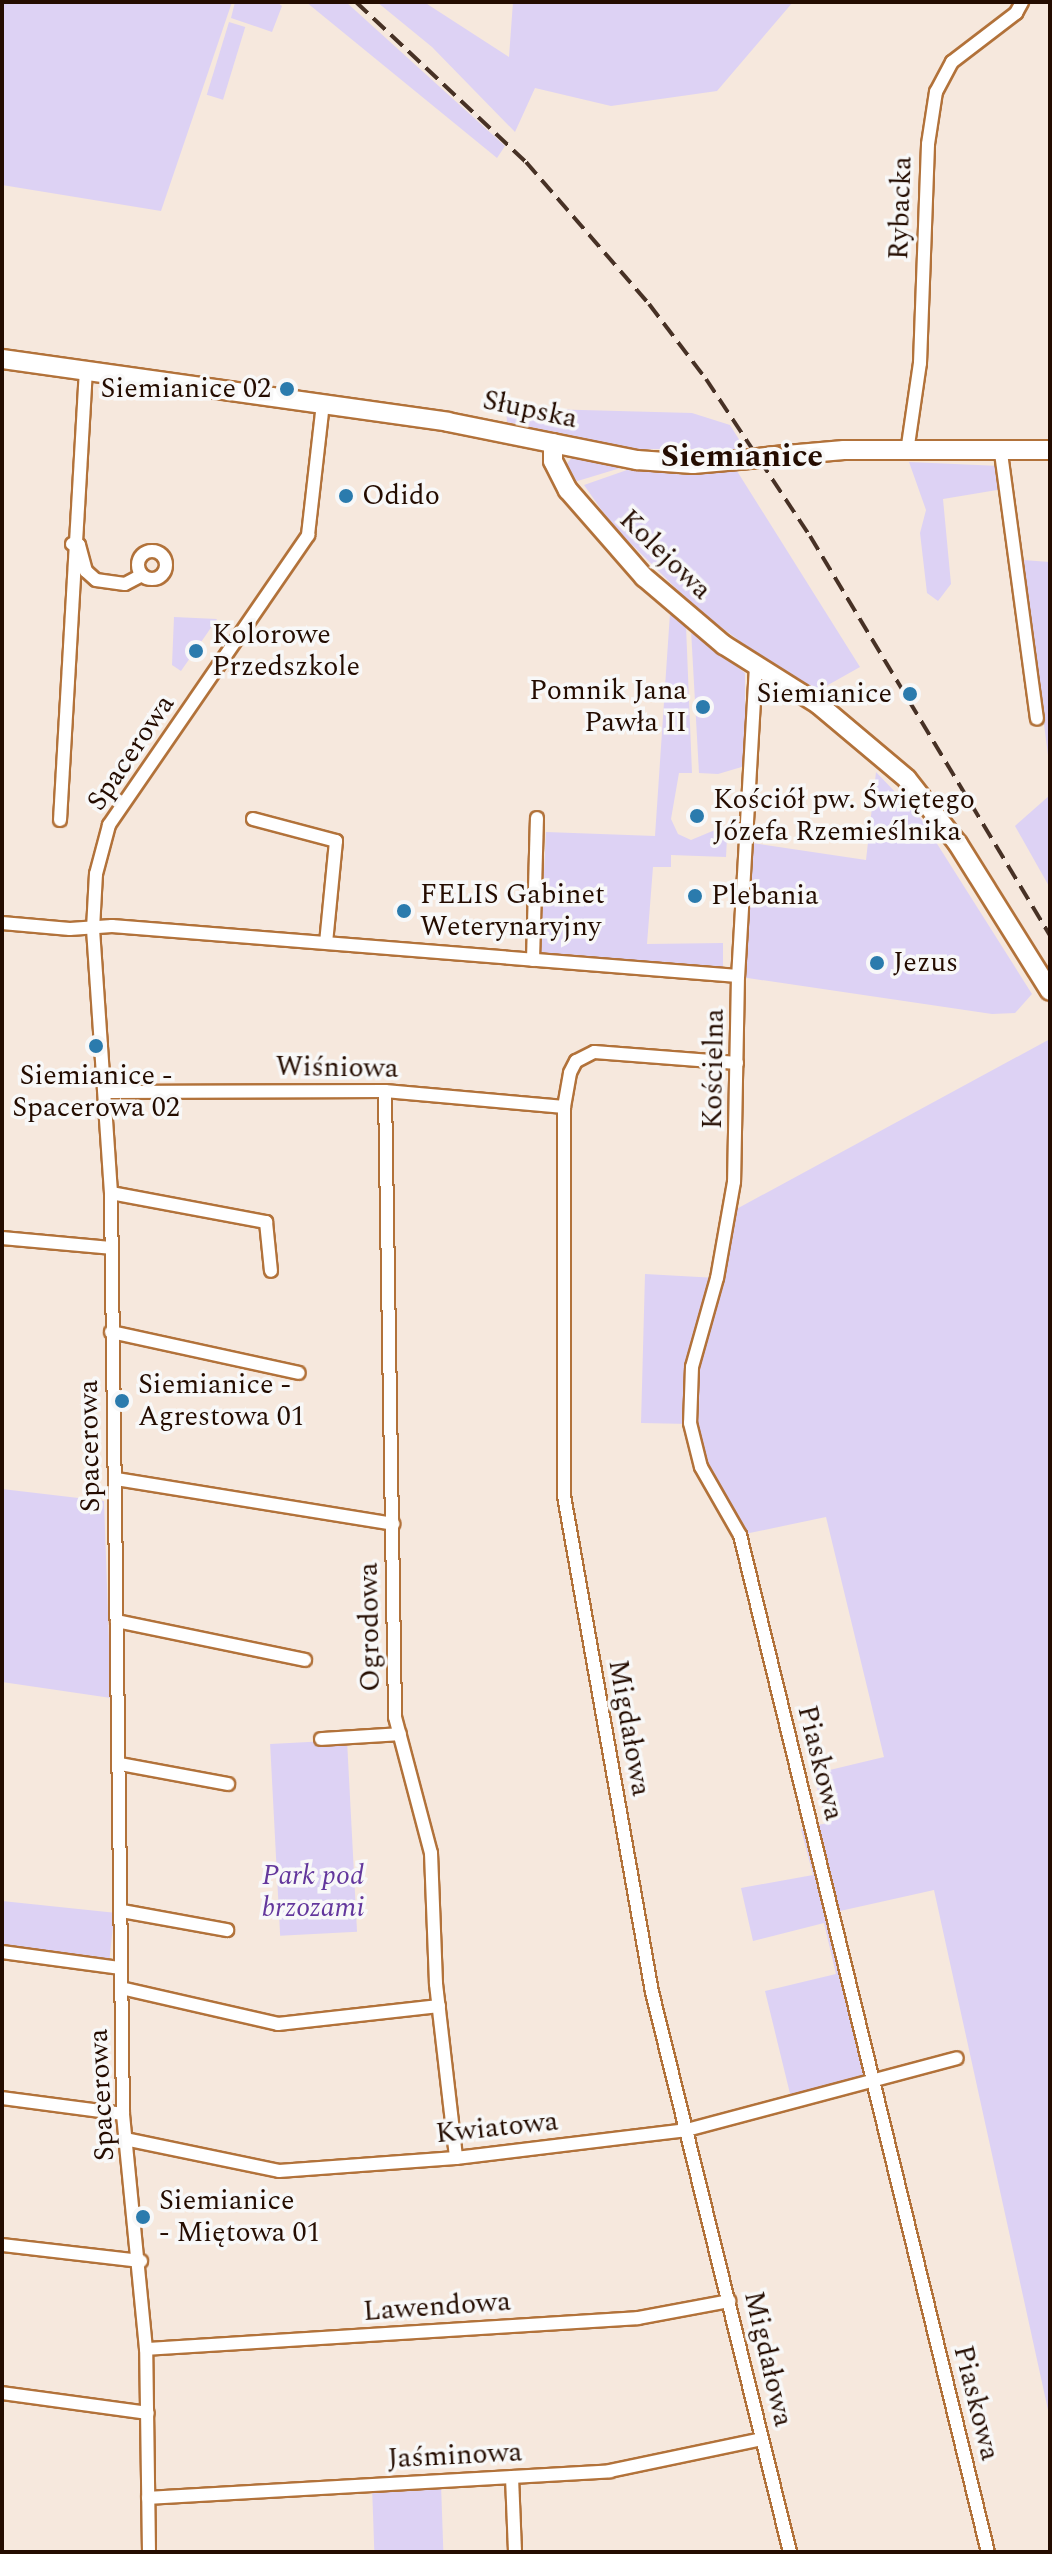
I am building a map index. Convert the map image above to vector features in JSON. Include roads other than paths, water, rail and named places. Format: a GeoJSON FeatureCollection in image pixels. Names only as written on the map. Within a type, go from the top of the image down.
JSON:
{"type":"FeatureCollection","features":[{"type":"Feature","properties":{"kind":"main road","name":"Słupska"},"geometry":{"type":"LineString","coordinates":[[2,359],[323,404],[652,462],[1050,450]]}},
{"type":"Feature","properties":{"kind":"main road","name":"Kolejowa"},"geometry":{"type":"LineString","coordinates":[[553,443],[557,471],[599,531],[674,605],[775,679],[800,691],[883,757],[932,806],[1050,991]]}},
{"type":"Feature","properties":{"kind":"street","name":"Rybacka"},"geometry":{"type":"LineString","coordinates":[[907,452],[920,363],[928,144],[936,92],[952,62],[1016,13],[1022,2]]}},
{"type":"Feature","properties":{"kind":"street"},"geometry":{"type":"LineString","coordinates":[[60,820],[72,544],[86,371]]}},
{"type":"Feature","properties":{"kind":"street","name":"Spacerowa"},"geometry":{"type":"LineString","coordinates":[[149,2552],[148,2413],[141,2261],[123,2114],[111,1193],[108,1092],[99,1041],[93,929],[99,850],[109,825],[308,535],[323,404]]}},
{"type":"Feature","properties":{"kind":"street"},"geometry":{"type":"LineString","coordinates":[[1001,453],[1037,719]]}},
{"type":"Feature","properties":{"kind":"street"},"geometry":{"type":"LineString","coordinates":[[72,544],[79,545],[86,571],[96,580],[125,584],[142,575]]}},
{"type":"Feature","properties":{"kind":"street","name":"Kościelna"},"geometry":{"type":"LineString","coordinates":[[701,1467],[690,1423],[691,1380],[731,1212],[738,976],[756,666]]}},
{"type":"Feature","properties":{"kind":"street"},"geometry":{"type":"LineString","coordinates":[[533,960],[537,818]]}},
{"type":"Feature","properties":{"kind":"street"},"geometry":{"type":"LineString","coordinates":[[253,819],[336,841],[326,943]]}},
{"type":"Feature","properties":{"kind":"street"},"geometry":{"type":"LineString","coordinates":[[2,923],[93,929],[112,926],[738,976]]}},
{"type":"Feature","properties":{"kind":"street","name":"Migdałowa"},"geometry":{"type":"LineString","coordinates":[[737,1063],[594,1052],[576,1061],[564,1107],[564,1496],[652,1991],[790,2552]]}},
{"type":"Feature","properties":{"kind":"street","name":"Wiśniowa"},"geometry":{"type":"LineString","coordinates":[[108,1092],[385,1091],[564,1107]]}},
{"type":"Feature","properties":{"kind":"street","name":"Ogrodowa"},"geometry":{"type":"LineString","coordinates":[[385,1091],[395,1717],[431,1853],[439,2006],[456,2158]]}},
{"type":"Feature","properties":{"kind":"street"},"geometry":{"type":"LineString","coordinates":[[111,1193],[266,1222],[271,1271]]}},
{"type":"Feature","properties":{"kind":"street"},"geometry":{"type":"LineString","coordinates":[[2,1238],[111,1248]]}},
{"type":"Feature","properties":{"kind":"street"},"geometry":{"type":"LineString","coordinates":[[111,1332],[299,1373]]}},
{"type":"Feature","properties":{"kind":"street","name":"Piaskowa"},"geometry":{"type":"LineString","coordinates":[[701,1467],[740,1535],[988,2552]]}},
{"type":"Feature","properties":{"kind":"street"},"geometry":{"type":"LineString","coordinates":[[116,1479],[393,1524]]}},
{"type":"Feature","properties":{"kind":"street"},"geometry":{"type":"LineString","coordinates":[[117,1621],[305,1660]]}},
{"type":"Feature","properties":{"kind":"street"},"geometry":{"type":"LineString","coordinates":[[321,1739],[400,1734]]}},
{"type":"Feature","properties":{"kind":"street"},"geometry":{"type":"LineString","coordinates":[[120,1764],[228,1784]]}},
{"type":"Feature","properties":{"kind":"street"},"geometry":{"type":"LineString","coordinates":[[122,1911],[227,1930]]}},
{"type":"Feature","properties":{"kind":"street"},"geometry":{"type":"LineString","coordinates":[[2,1952],[121,1968]]}},
{"type":"Feature","properties":{"kind":"street"},"geometry":{"type":"LineString","coordinates":[[121,1988],[278,2024],[439,2006]]}},
{"type":"Feature","properties":{"kind":"street"},"geometry":{"type":"LineString","coordinates":[[872,2078],[957,2058]]}},
{"type":"Feature","properties":{"kind":"street","name":"Kwiatowa"},"geometry":{"type":"LineString","coordinates":[[125,2139],[279,2171],[456,2158],[687,2130],[872,2078]]}},
{"type":"Feature","properties":{"kind":"street"},"geometry":{"type":"LineString","coordinates":[[2,2098],[123,2114]]}},
{"type":"Feature","properties":{"kind":"street"},"geometry":{"type":"LineString","coordinates":[[2,2245],[141,2261]]}},
{"type":"Feature","properties":{"kind":"street","name":"Lawendowa"},"geometry":{"type":"LineString","coordinates":[[146,2349],[638,2318],[729,2301]]}},
{"type":"Feature","properties":{"kind":"street"},"geometry":{"type":"LineString","coordinates":[[2,2393],[148,2413]]}},
{"type":"Feature","properties":{"kind":"street","name":"Jaśminowa"},"geometry":{"type":"LineString","coordinates":[[148,2498],[610,2471],[762,2439]]}},
{"type":"Feature","properties":{"kind":"street"},"geometry":{"type":"LineString","coordinates":[[512,2477],[515,2552]]}},
{"type":"Feature","properties":{"kind":"railway"},"geometry":{"type":"LineString","coordinates":[[356,2],[526,162],[649,304],[706,379],[810,536],[1050,936]]}},
{"type":"Feature","properties":{"kind":"place","name":"Siemianice 02"},"geometry":{"type":"Point","coordinates":[287,389]}},
{"type":"Feature","properties":{"kind":"place","name":"Odido"},"geometry":{"type":"Point","coordinates":[346,496]}},
{"type":"Feature","properties":{"kind":"place","name":"Kolorowe Przedszkole"},"geometry":{"type":"Point","coordinates":[196,651]}},
{"type":"Feature","properties":{"kind":"place","name":"Siemianice"},"geometry":{"type":"Point","coordinates":[910,694]}},
{"type":"Feature","properties":{"kind":"place","name":"Pomnik Jana Pawła II"},"geometry":{"type":"Point","coordinates":[703,707]}},
{"type":"Feature","properties":{"kind":"place","name":"Kościół pw. Świętego Józefa Rzemieślnika"},"geometry":{"type":"Point","coordinates":[697,816]}},
{"type":"Feature","properties":{"kind":"place","name":"Plebania"},"geometry":{"type":"Point","coordinates":[695,896]}},
{"type":"Feature","properties":{"kind":"place","name":"FELIS Gabinet Weterynaryjny"},"geometry":{"type":"Point","coordinates":[404,911]}},
{"type":"Feature","properties":{"kind":"place","name":"Jezus"},"geometry":{"type":"Point","coordinates":[877,963]}},
{"type":"Feature","properties":{"kind":"place","name":"Siemianice - Spacerowa 02"},"geometry":{"type":"Point","coordinates":[96,1046]}},
{"type":"Feature","properties":{"kind":"place","name":"Siemianice - Agrestowa 01"},"geometry":{"type":"Point","coordinates":[122,1401]}},
{"type":"Feature","properties":{"kind":"place","name":"Siemianice - Miętowa 01"},"geometry":{"type":"Point","coordinates":[143,2217]}},
{"type":"Feature","properties":{"kind":"district","name":"Siemianice"},"geometry":{"type":"Point","coordinates":[742,457]}},
{"type":"Feature","properties":{"kind":"park label","name":"Park pod brzozami"},"geometry":{"type":"Point","coordinates":[313,1892]}}]}
